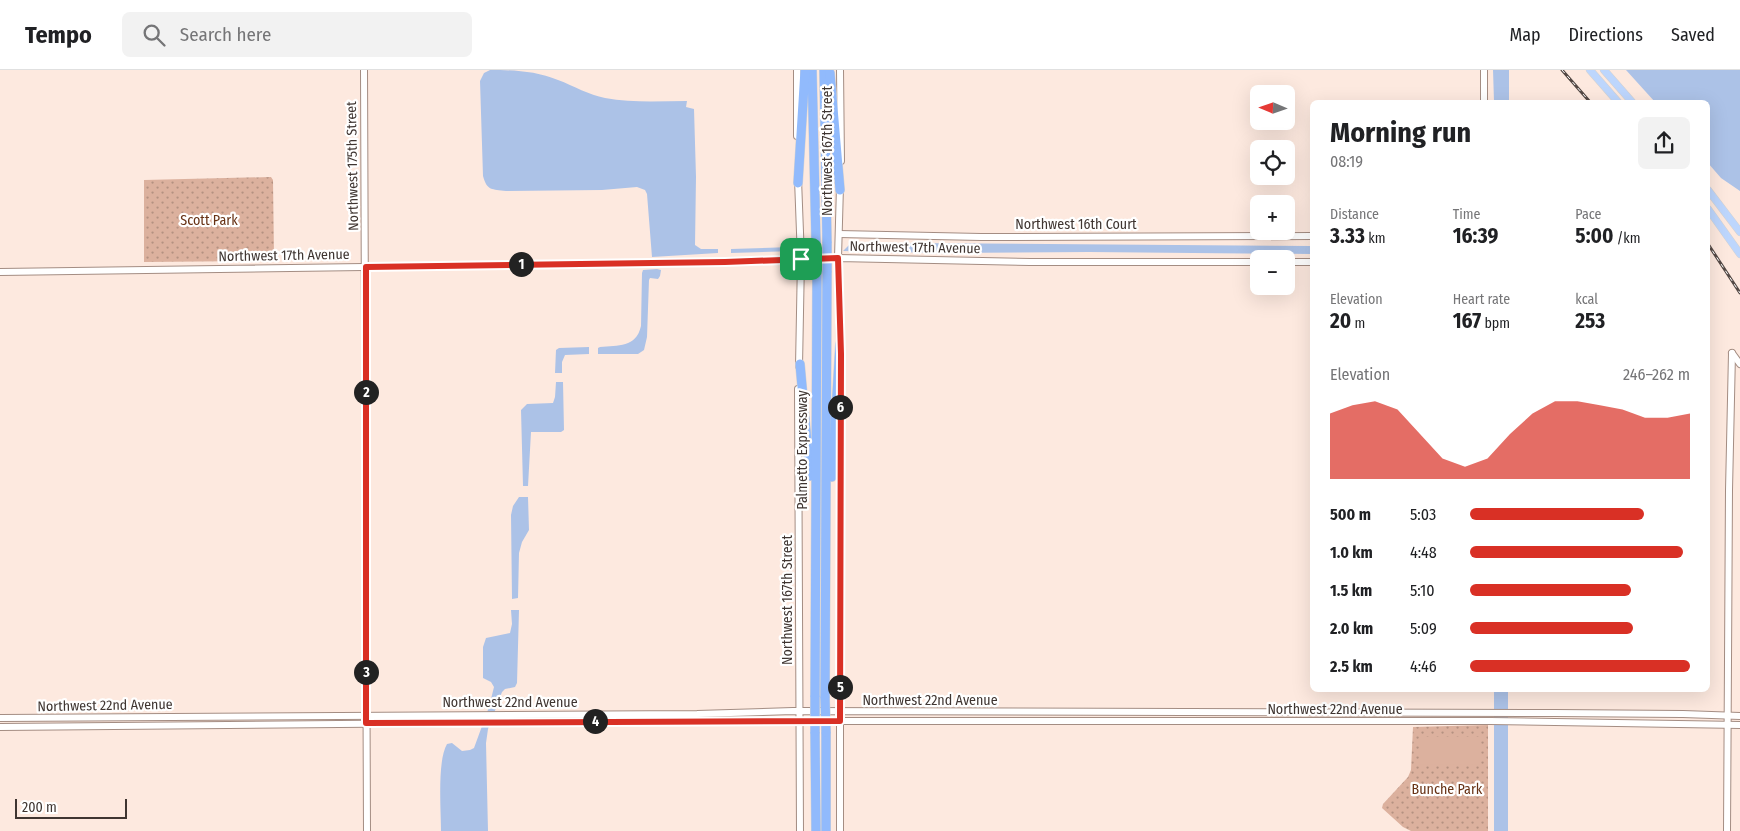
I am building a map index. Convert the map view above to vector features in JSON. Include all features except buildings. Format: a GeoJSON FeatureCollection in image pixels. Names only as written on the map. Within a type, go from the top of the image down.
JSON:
{"type":"FeatureCollection","features":[{"type":"Feature","properties":{"kind":"highway"},"geometry":{"type":"LineString","coordinates":[[798,183],[805,70]]}},
{"type":"Feature","properties":{"kind":"highway","name":"Palmetto Expressway"},"geometry":{"type":"LineString","coordinates":[[812,70],[817,271],[816,831]]}},
{"type":"Feature","properties":{"kind":"highway","name":"Palmetto Expressway"},"geometry":{"type":"LineString","coordinates":[[824,70],[827,271],[826,831]]}},
{"type":"Feature","properties":{"kind":"highway"},"geometry":{"type":"LineString","coordinates":[[830,70],[840,190]]}},
{"type":"Feature","properties":{"kind":"highway"},"geometry":{"type":"LineString","coordinates":[[826,522],[831,487],[840,344]]}},
{"type":"Feature","properties":{"kind":"highway"},"geometry":{"type":"LineString","coordinates":[[800,364],[808,445],[815,556]]}},
{"type":"Feature","properties":{"kind":"main road"},"geometry":{"type":"LineString","coordinates":[[1590,70],[1616,100]]}},
{"type":"Feature","properties":{"kind":"main road"},"geometry":{"type":"LineString","coordinates":[[1604,70],[1630,100]]}},
{"type":"Feature","properties":{"kind":"main road"},"geometry":{"type":"LineString","coordinates":[[1710,193],[1740,232]]}},
{"type":"Feature","properties":{"kind":"main road"},"geometry":{"type":"LineString","coordinates":[[1710,212],[1740,254]]}},
{"type":"Feature","properties":{"kind":"street","name":"Northwest 175th Street"},"geometry":{"type":"LineString","coordinates":[[364,70],[367,831]]}},
{"type":"Feature","properties":{"kind":"street","name":"Northwest 167th Street"},"geometry":{"type":"LineString","coordinates":[[797,70],[801,259],[800,364],[798,375],[800,831]]}},
{"type":"Feature","properties":{"kind":"street","name":"Northwest 167th Street"},"geometry":{"type":"LineString","coordinates":[[840,70],[841,154],[838,258],[840,344],[840,831]]}},
{"type":"Feature","properties":{"kind":"street"},"geometry":{"type":"LineString","coordinates":[[1484,70],[1484,100]]}},
{"type":"Feature","properties":{"kind":"street","name":"Northwest 16th Court"},"geometry":{"type":"LineString","coordinates":[[839,234],[981,237],[1310,236]]}},
{"type":"Feature","properties":{"kind":"street","name":"Northwest 17th Avenue"},"geometry":{"type":"LineString","coordinates":[[0,272],[725,262],[838,258],[1030,262],[1250,262]]}},
{"type":"Feature","properties":{"kind":"street"},"geometry":{"type":"LineString","coordinates":[[1295,262],[1310,262]]}},
{"type":"Feature","properties":{"kind":"street"},"geometry":{"type":"LineString","coordinates":[[1727,831],[1729,490],[1732,353],[1740,364]]}},
{"type":"Feature","properties":{"kind":"street","name":"Northwest 22nd Avenue"},"geometry":{"type":"LineString","coordinates":[[0,727],[291,726],[366,719],[800,711],[1510,713],[1740,716]]}},
{"type":"Feature","properties":{"kind":"street","name":"Northwest 22nd Avenue"},"geometry":{"type":"LineString","coordinates":[[0,718],[800,722],[1490,721],[1740,725]]}},
{"type":"Feature","properties":{"kind":"green space","name":"Scott Park"},"geometry":{"type":"Polygon","coordinates":[[[271,177],[273,180],[274,257],[271,261],[144,262],[144,180],[271,177]]]}},
{"type":"Feature","properties":{"kind":"green space","name":"Bunche Park"},"geometry":{"type":"Polygon","coordinates":[[[1488,725],[1488,831],[1411,831],[1403,827],[1382,808],[1383,804],[1408,777],[1411,770],[1413,727],[1488,725]]]}},
{"type":"Feature","properties":{"kind":"green space"},"geometry":{"type":"Polygon","coordinates":[[[1419,737],[1481,737],[1481,765],[1419,764],[1419,737]]]}},
{"type":"Feature","properties":{"kind":"water"},"geometry":{"type":"Polygon","coordinates":[[[490,70],[533,73],[558,80],[593,95],[615,100],[687,101],[686,107],[694,109],[695,245],[701,249],[718,249],[718,253],[652,257],[647,194],[645,190],[637,187],[602,190],[506,191],[488,187],[483,176],[480,81],[484,73],[490,70]]]}},
{"type":"Feature","properties":{"kind":"water"},"geometry":{"type":"Polygon","coordinates":[[[1493,70],[1509,70],[1509,100],[1494,100],[1493,70]]]}},
{"type":"Feature","properties":{"kind":"water"},"geometry":{"type":"Polygon","coordinates":[[[1626,70],[1740,70],[1740,191],[1721,178],[1710,165],[1710,100],[1653,100],[1626,70]]]}},
{"type":"Feature","properties":{"kind":"water"},"geometry":{"type":"Polygon","coordinates":[[[907,243],[1310,246],[1310,254],[1295,254],[1295,250],[1250,250],[1250,253],[843,251],[850,244],[907,243]]]}},
{"type":"Feature","properties":{"kind":"water"},"geometry":{"type":"Polygon","coordinates":[[[792,247],[796,249],[795,251],[731,253],[731,249],[792,247]]]}},
{"type":"Feature","properties":{"kind":"water"},"geometry":{"type":"Polygon","coordinates":[[[643,270],[661,270],[658,279],[650,278],[649,280],[647,337],[644,350],[638,354],[598,354],[598,348],[631,342],[639,333],[641,326],[642,273],[643,270]]]}},
{"type":"Feature","properties":{"kind":"water"},"geometry":{"type":"Polygon","coordinates":[[[589,347],[589,354],[565,355],[562,362],[562,373],[555,373],[556,350],[559,348],[589,347]]]}},
{"type":"Feature","properties":{"kind":"water"},"geometry":{"type":"Polygon","coordinates":[[[556,382],[563,382],[564,430],[561,432],[531,432],[528,486],[523,486],[521,410],[527,404],[553,403],[556,382]]]}},
{"type":"Feature","properties":{"kind":"water"},"geometry":{"type":"Polygon","coordinates":[[[519,497],[528,497],[529,530],[522,542],[519,553],[518,598],[512,599],[511,515],[513,506],[519,497]]]}},
{"type":"Feature","properties":{"kind":"water"},"geometry":{"type":"Polygon","coordinates":[[[511,610],[519,610],[517,683],[515,687],[505,689],[502,692],[488,729],[486,743],[488,831],[441,831],[440,786],[444,752],[447,744],[452,743],[462,751],[474,748],[494,687],[491,682],[483,678],[483,647],[486,638],[510,633],[512,624],[511,610]]]}},
{"type":"Feature","properties":{"kind":"water"},"geometry":{"type":"Polygon","coordinates":[[[1494,692],[1508,692],[1508,831],[1494,831],[1494,692]]]}},
{"type":"Feature","properties":{"kind":"railway"},"geometry":{"type":"LineString","coordinates":[[1562,70],[1588,100]]}},
{"type":"Feature","properties":{"kind":"railway"},"geometry":{"type":"LineString","coordinates":[[1710,247],[1740,293]]}},
{"type":"Feature","properties":{"kind":"route"},"geometry":{"type":"LineString","coordinates":[[838,258],[841,354],[840,721],[366,723],[366,267],[725,262],[801,259],[838,258]]}}]}
